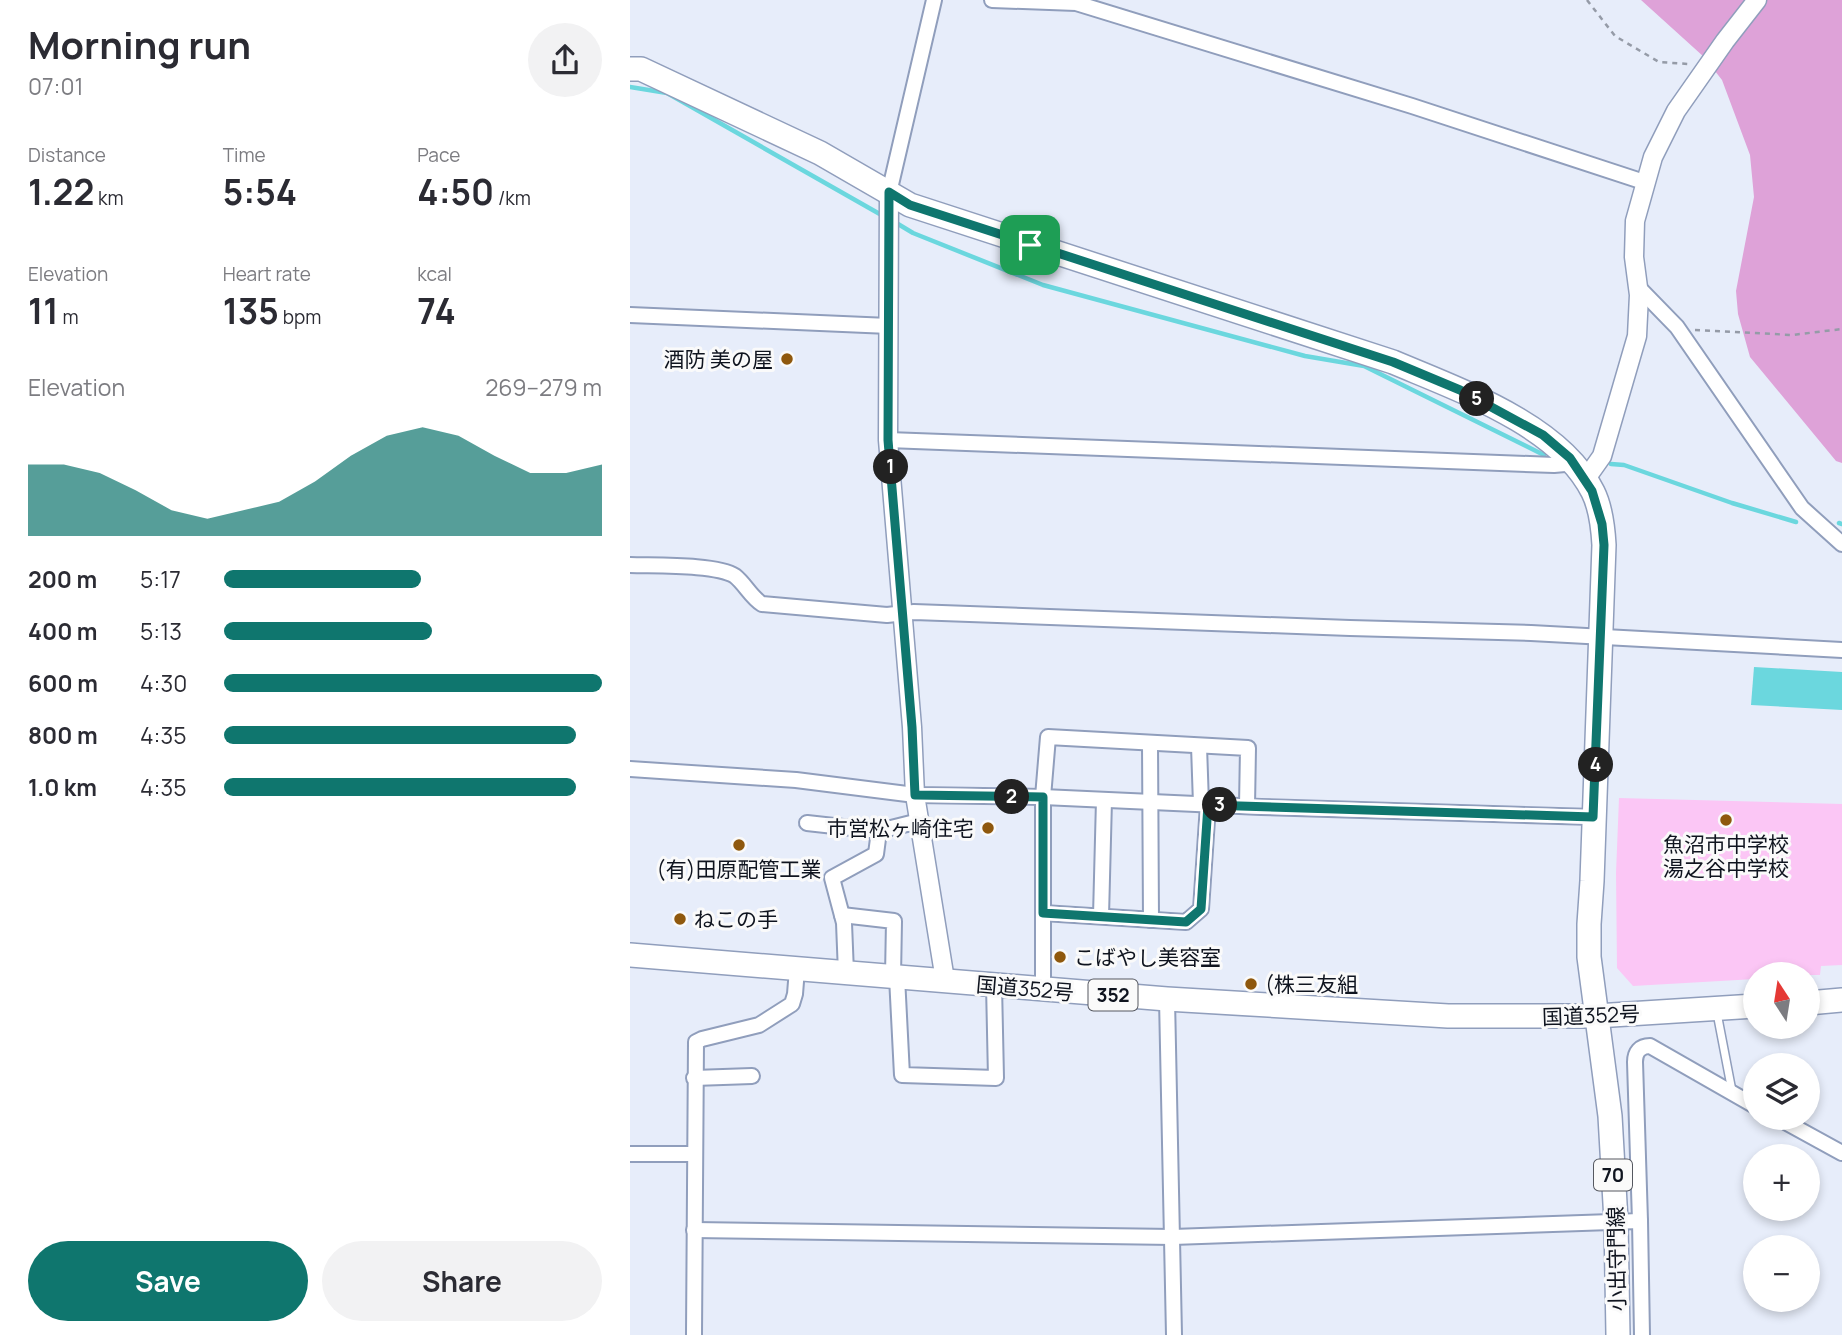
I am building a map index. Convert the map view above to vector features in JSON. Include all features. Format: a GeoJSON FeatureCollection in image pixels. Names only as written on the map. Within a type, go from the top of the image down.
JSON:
{"type":"FeatureCollection","features":[{"type":"Feature","properties":{"kind":"main road","name":"70"},"geometry":{"type":"LineString","coordinates":[[630,69],[641,69],[820,153],[910,205],[1393,362],[1460,390],[1501,411],[1543,435],[1570,458],[1597,502],[1602,524],[1602,636],[1589,924],[1589,957],[1596,1016]]}},
{"type":"Feature","properties":{"kind":"main road","name":"国道352号"},"geometry":{"type":"LineString","coordinates":[[630,955],[1043,990],[1448,1016],[1596,1016],[1743,1007]]}},
{"type":"Feature","properties":{"kind":"main road"},"geometry":{"type":"LineString","coordinates":[[1820,1002],[1842,1000]]}},
{"type":"Feature","properties":{"kind":"main road","name":"小出守門線"},"geometry":{"type":"LineString","coordinates":[[1596,1016],[1609,1116],[1616,1221],[1618,1335]]}},
{"type":"Feature","properties":{"kind":"street"},"geometry":{"type":"LineString","coordinates":[[934,0],[889,192],[888,440],[912,727],[915,795],[945,980]]}},
{"type":"Feature","properties":{"kind":"street"},"geometry":{"type":"LineString","coordinates":[[992,0],[1076,3],[1412,106],[1644,183]]}},
{"type":"Feature","properties":{"kind":"street"},"geometry":{"type":"LineString","coordinates":[[1585,480],[1602,456],[1637,336],[1639,288],[1634,239],[1635,221],[1644,183],[1665,131],[1708,65],[1757,0]]}},
{"type":"Feature","properties":{"kind":"street"},"geometry":{"type":"LineString","coordinates":[[1639,288],[1677,327],[1802,508],[1842,544]]}},
{"type":"Feature","properties":{"kind":"street"},"geometry":{"type":"LineString","coordinates":[[630,316],[889,326]]}},
{"type":"Feature","properties":{"kind":"street"},"geometry":{"type":"LineString","coordinates":[[888,440],[1554,465],[1564,464],[1570,458]]}},
{"type":"Feature","properties":{"kind":"street"},"geometry":{"type":"LineString","coordinates":[[630,565],[718,570],[735,576],[762,604],[887,615],[914,612],[1602,636],[1842,650]]}},
{"type":"Feature","properties":{"kind":"street"},"geometry":{"type":"LineString","coordinates":[[1043,990],[1043,797],[1048,737],[1248,748],[1247,806]]}},
{"type":"Feature","properties":{"kind":"street"},"geometry":{"type":"LineString","coordinates":[[1150,743],[1151,920]]}},
{"type":"Feature","properties":{"kind":"street"},"geometry":{"type":"LineString","coordinates":[[1043,913],[1186,922],[1201,909],[1204,804],[1199,746]]}},
{"type":"Feature","properties":{"kind":"street"},"geometry":{"type":"LineString","coordinates":[[630,769],[796,780],[915,795],[1043,797],[1593,817]]}},
{"type":"Feature","properties":{"kind":"street"},"geometry":{"type":"LineString","coordinates":[[1101,916],[1104,800]]}},
{"type":"Feature","properties":{"kind":"street"},"geometry":{"type":"LineString","coordinates":[[807,823],[879,831],[919,821]]}},
{"type":"Feature","properties":{"kind":"street"},"geometry":{"type":"LineString","coordinates":[[846,973],[842,915],[832,878],[876,854],[879,831]]}},
{"type":"Feature","properties":{"kind":"street"},"geometry":{"type":"LineString","coordinates":[[842,915],[894,921],[902,1075],[996,1078],[994,985]]}},
{"type":"Feature","properties":{"kind":"street"},"geometry":{"type":"LineString","coordinates":[[694,1335],[695,1042],[759,1025],[792,1004],[797,969]]}},
{"type":"Feature","properties":{"kind":"street"},"geometry":{"type":"LineString","coordinates":[[1167,999],[1174,1335]]}},
{"type":"Feature","properties":{"kind":"street"},"geometry":{"type":"LineString","coordinates":[[1642,1335],[1635,1055],[1644,1046],[1650,1046],[1743,1099]]}},
{"type":"Feature","properties":{"kind":"street"},"geometry":{"type":"LineString","coordinates":[[694,1078],[752,1076]]}},
{"type":"Feature","properties":{"kind":"street"},"geometry":{"type":"LineString","coordinates":[[1800,1130],[1842,1153]]}},
{"type":"Feature","properties":{"kind":"street"},"geometry":{"type":"LineString","coordinates":[[630,1154],[694,1153]]}},
{"type":"Feature","properties":{"kind":"street"},"geometry":{"type":"LineString","coordinates":[[694,1230],[1173,1237],[1640,1221]]}},
{"type":"Feature","properties":{"kind":"lane"},"geometry":{"type":"LineString","coordinates":[[1717,1009],[1732,1093]]}},
{"type":"Feature","properties":{"kind":"path"},"geometry":{"type":"LineString","coordinates":[[1587,0],[1615,36],[1659,62],[1708,65]]}},
{"type":"Feature","properties":{"kind":"path"},"geometry":{"type":"LineString","coordinates":[[1677,327],[1772,335],[1842,330]]}},
{"type":"Feature","properties":{"kind":"shaded area"},"geometry":{"type":"Polygon","coordinates":[[[1641,0],[1842,0],[1842,463],[1836,461],[1750,357],[1738,314],[1736,291],[1754,197],[1750,155],[1722,80],[1704,57],[1641,0]]]}},
{"type":"Feature","properties":{"kind":"shaded area"},"geometry":{"type":"Polygon","coordinates":[[[1619,798],[1842,804],[1842,965],[1821,966],[1820,975],[1820,962],[1743,962],[1743,980],[1633,986],[1617,968],[1616,873],[1619,798]]]}},
{"type":"Feature","properties":{"kind":"water"},"geometry":{"type":"Polygon","coordinates":[[[1754,667],[1842,672],[1842,710],[1751,705],[1754,667]]]}},
{"type":"Feature","properties":{"kind":"waterway"},"geometry":{"type":"LineString","coordinates":[[630,87],[667,93],[885,217]]}},
{"type":"Feature","properties":{"kind":"waterway"},"geometry":{"type":"LineString","coordinates":[[893,221],[913,233],[1043,285],[1305,356],[1364,366],[1544,455]]}},
{"type":"Feature","properties":{"kind":"waterway"},"geometry":{"type":"LineString","coordinates":[[1611,464],[1624,465],[1796,522]]}},
{"type":"Feature","properties":{"kind":"place","name":"酒防 美の屋"},"geometry":{"type":"Point","coordinates":[787,359]}},
{"type":"Feature","properties":{"kind":"place","name":"魚沼市中学校 湯之谷中学校"},"geometry":{"type":"Point","coordinates":[1726,820]}},
{"type":"Feature","properties":{"kind":"place","name":"市営松ヶ崎住宅"},"geometry":{"type":"Point","coordinates":[988,828]}},
{"type":"Feature","properties":{"kind":"place","name":"(有)田原配管工業"},"geometry":{"type":"Point","coordinates":[739,845]}},
{"type":"Feature","properties":{"kind":"place","name":"ねこの手"},"geometry":{"type":"Point","coordinates":[680,919]}},
{"type":"Feature","properties":{"kind":"place","name":"こばやし美容室"},"geometry":{"type":"Point","coordinates":[1060,957]}},
{"type":"Feature","properties":{"kind":"place","name":"(株三友組"},"geometry":{"type":"Point","coordinates":[1251,984]}},
{"type":"Feature","properties":{"kind":"route"},"geometry":{"type":"LineString","coordinates":[[889,192],[910,205],[1030,245],[1393,362],[1460,390],[1501,411],[1543,435],[1570,458],[1597,502],[1604,545],[1593,817],[1208,805],[1201,909],[1186,922],[1043,913],[1043,797],[915,795],[912,727],[888,440],[889,192]]}}]}
